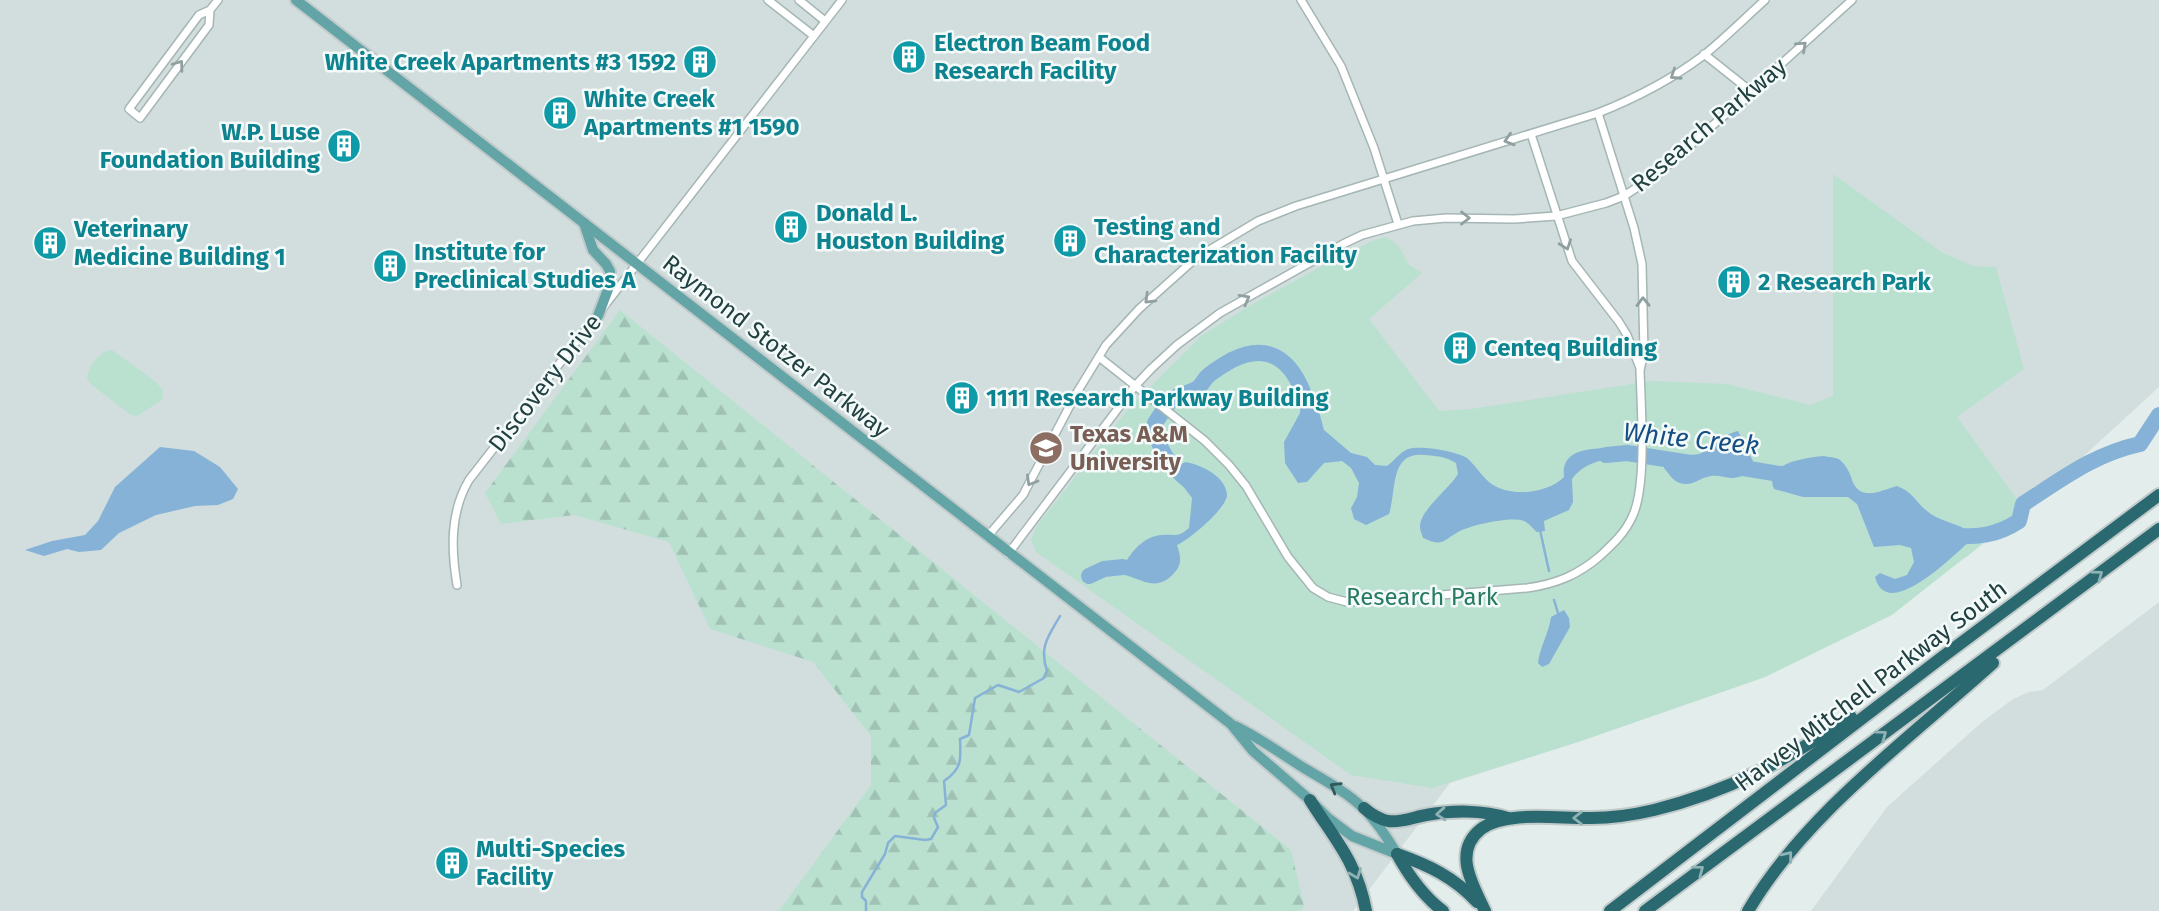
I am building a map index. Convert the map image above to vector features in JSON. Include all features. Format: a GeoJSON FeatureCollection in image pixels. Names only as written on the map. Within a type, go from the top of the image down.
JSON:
{"type":"FeatureCollection","features":[{"type":"Feature","properties":{"kind":"highway","name":"Harvey Mitchell Parkway South"},"geometry":{"type":"LineString","coordinates":[[1610,911],[2159,495]]}},
{"type":"Feature","properties":{"kind":"highway","name":"Harvey Mitchell Parkway South"},"geometry":{"type":"LineString","coordinates":[[1645,911],[2159,529]]}},
{"type":"Feature","properties":{"kind":"highway"},"geometry":{"type":"LineString","coordinates":[[1748,911],[1773,874],[1830,808],[2044,616]]}},
{"type":"Feature","properties":{"kind":"highway"},"geometry":{"type":"LineString","coordinates":[[1364,808],[1375,817],[1398,821],[1437,813],[1461,812],[1509,818],[1592,818],[1623,816],[1663,807],[1729,786],[1776,765],[1945,655]]}},
{"type":"Feature","properties":{"kind":"highway"},"geometry":{"type":"LineString","coordinates":[[1310,800],[1350,860],[1366,911]]}},
{"type":"Feature","properties":{"kind":"highway"},"geometry":{"type":"LineString","coordinates":[[1485,911],[1467,870],[1468,845],[1480,830],[1489,824],[1509,818]]}},
{"type":"Feature","properties":{"kind":"highway","name":"Raymond Stotzer Parkway"},"geometry":{"type":"LineString","coordinates":[[1397,854],[1417,886],[1443,911]]}},
{"type":"Feature","properties":{"kind":"highway","name":"Raymond Stotzer Parkway"},"geometry":{"type":"LineString","coordinates":[[1397,854],[1442,873],[1458,884],[1485,911]]}},
{"type":"Feature","properties":{"kind":"main road","name":"Raymond Stotzer Parkway"},"geometry":{"type":"LineString","coordinates":[[296,0],[1008,554],[1231,724],[1261,738],[1343,791],[1364,808],[1397,854]]}},
{"type":"Feature","properties":{"kind":"main road"},"geometry":{"type":"LineString","coordinates":[[584,223],[593,250],[610,271],[610,284],[598,316]]}},
{"type":"Feature","properties":{"kind":"main road","name":"Raymond Stotzer Parkway"},"geometry":{"type":"LineString","coordinates":[[1231,724],[1253,751],[1328,818],[1352,836],[1397,854]]}},
{"type":"Feature","properties":{"kind":"street"},"geometry":{"type":"LineString","coordinates":[[210,9],[209,25],[140,118],[129,109],[199,15],[210,9],[218,0]]}},
{"type":"Feature","properties":{"kind":"street"},"geometry":{"type":"LineString","coordinates":[[768,0],[814,36]]}},
{"type":"Feature","properties":{"kind":"street"},"geometry":{"type":"LineString","coordinates":[[799,0],[825,21]]}},
{"type":"Feature","properties":{"kind":"street","name":"Discovery Drive"},"geometry":{"type":"LineString","coordinates":[[457,585],[453,557],[454,525],[464,489],[842,0]]}},
{"type":"Feature","properties":{"kind":"street"},"geometry":{"type":"LineString","coordinates":[[1301,0],[1341,66],[1385,178],[1398,224]]}},
{"type":"Feature","properties":{"kind":"street"},"geometry":{"type":"LineString","coordinates":[[987,537],[1023,495],[1076,394],[1106,345],[1164,284],[1196,258],[1258,221],[1296,206],[1598,113],[1660,85],[1704,54],[1765,0]]}},
{"type":"Feature","properties":{"kind":"street","name":"Research Parkway"},"geometry":{"type":"LineString","coordinates":[[1008,554],[1135,386],[1177,345],[1220,313],[1343,244],[1398,224],[1446,218],[1514,219],[1556,216],[1624,196],[1659,173],[1753,93],[1769,75],[1852,0]]}},
{"type":"Feature","properties":{"kind":"street"},"geometry":{"type":"LineString","coordinates":[[1704,54],[1753,93]]}},
{"type":"Feature","properties":{"kind":"street"},"geometry":{"type":"LineString","coordinates":[[1099,357],[1205,441],[1229,466],[1246,486],[1302,577],[1312,588],[1328,597],[1347,602],[1551,585],[1571,577],[1616,542],[1634,514],[1640,482],[1640,370],[1644,353],[1642,264],[1634,228],[1598,113]]}},
{"type":"Feature","properties":{"kind":"street"},"geometry":{"type":"LineString","coordinates":[[1531,134],[1572,261],[1619,322],[1627,335],[1640,370]]}},
{"type":"Feature","properties":{"kind":"shaded area","name":"Texas A&M University"},"geometry":{"type":"Polygon","coordinates":[[[0,0],[2159,0],[2159,387],[2025,510],[1968,556],[1765,677],[1450,783],[1353,911],[0,911],[0,0]]]}},
{"type":"Feature","properties":{"kind":"shaded area"},"geometry":{"type":"Polygon","coordinates":[[[2159,602],[2159,911],[1811,911],[1887,807],[1982,722],[2013,699],[2029,692],[2043,690],[2159,602]]]}},
{"type":"Feature","properties":{"kind":"green space","name":"Research Park"},"geometry":{"type":"Polygon","coordinates":[[[1833,174],[1943,253],[1973,266],[1996,267],[2024,369],[1957,417],[2025,510],[1892,615],[1765,677],[1578,742],[1432,788],[1351,775],[1036,552],[1031,539],[1037,526],[1129,408],[1201,336],[1331,261],[1386,237],[1398,245],[1409,265],[1422,273],[1369,319],[1439,411],[1471,409],[1651,381],[1726,384],[1810,405],[1833,396],[1833,174]]]}},
{"type":"Feature","properties":{"kind":"green space"},"geometry":{"type":"Polygon","coordinates":[[[620,310],[1291,850],[1304,906],[1301,911],[779,911],[871,785],[871,736],[813,662],[710,629],[669,542],[574,515],[501,524],[485,493],[620,310]]]}},
{"type":"Feature","properties":{"kind":"green space"},"geometry":{"type":"Polygon","coordinates":[[[112,350],[156,382],[163,390],[162,400],[137,416],[131,415],[92,385],[87,379],[92,365],[102,354],[112,350]]]}},
{"type":"Feature","properties":{"kind":"water"},"geometry":{"type":"Polygon","coordinates":[[[1302,387],[1308,388],[1315,397],[1324,430],[1351,453],[1367,457],[1375,465],[1387,466],[1408,449],[1438,449],[1467,458],[1497,487],[1527,492],[1557,483],[1564,477],[1569,458],[1576,453],[1627,447],[1627,456],[1596,462],[1577,473],[1572,479],[1573,502],[1569,510],[1544,521],[1545,531],[1537,532],[1524,521],[1501,520],[1472,527],[1442,542],[1435,542],[1423,538],[1421,521],[1429,507],[1458,474],[1456,463],[1424,455],[1405,460],[1396,474],[1389,514],[1366,525],[1354,519],[1351,508],[1357,497],[1359,483],[1351,468],[1342,461],[1324,463],[1307,482],[1298,483],[1285,463],[1284,442],[1300,413],[1302,387]]]}},
{"type":"Feature","properties":{"kind":"water"},"geometry":{"type":"Polygon","coordinates":[[[1738,431],[1753,461],[1750,472],[1742,476],[1713,476],[1684,484],[1675,481],[1664,468],[1665,456],[1699,454],[1727,435],[1738,431]]]}},
{"type":"Feature","properties":{"kind":"water"},"geometry":{"type":"Polygon","coordinates":[[[160,447],[194,451],[220,467],[238,489],[233,499],[218,505],[195,506],[156,515],[119,533],[101,550],[79,552],[67,549],[44,556],[25,550],[52,541],[85,535],[98,521],[115,487],[160,447]]]}},
{"type":"Feature","properties":{"kind":"water"},"geometry":{"type":"Polygon","coordinates":[[[1823,456],[1842,462],[1860,491],[1871,493],[1897,486],[1908,492],[1931,514],[1971,533],[1971,540],[1922,581],[1893,593],[1882,589],[1875,577],[1880,573],[1895,579],[1907,575],[1914,562],[1911,548],[1900,545],[1874,547],[1857,504],[1848,497],[1803,497],[1774,489],[1774,473],[1780,468],[1797,460],[1823,456]]]}},
{"type":"Feature","properties":{"kind":"water"},"geometry":{"type":"Polygon","coordinates":[[[1186,462],[1205,469],[1222,482],[1227,495],[1221,508],[1177,545],[1180,562],[1167,580],[1151,583],[1127,575],[1108,574],[1104,569],[1108,565],[1126,562],[1132,552],[1146,540],[1156,536],[1179,534],[1189,528],[1192,498],[1174,474],[1176,466],[1186,462]]]}},
{"type":"Feature","properties":{"kind":"water"},"geometry":{"type":"Polygon","coordinates":[[[1564,610],[1570,627],[1549,664],[1542,667],[1538,663],[1539,657],[1551,617],[1564,610]]]}},
{"type":"Feature","properties":{"kind":"waterway","name":"White Creek"},"geometry":{"type":"LineString","coordinates":[[1190,482],[1165,456],[1158,441],[1155,423],[1171,400],[1196,389],[1220,367],[1247,354],[1272,355],[1282,361],[1298,380],[1308,407]]}},
{"type":"Feature","properties":{"kind":"waterway","name":"White Creek"},"geometry":{"type":"LineString","coordinates":[[1951,536],[1986,534],[2011,526],[2019,521],[2023,504],[2065,477],[2108,454],[2140,444],[2159,415]]}},
{"type":"Feature","properties":{"kind":"waterway","name":"White Creek"},"geometry":{"type":"LineString","coordinates":[[1606,455],[1627,453],[1684,462]]}},
{"type":"Feature","properties":{"kind":"waterway","name":"White Creek"},"geometry":{"type":"LineString","coordinates":[[1731,466],[1792,476]]}},
{"type":"Feature","properties":{"kind":"waterway"},"geometry":{"type":"LineString","coordinates":[[1540,530],[1549,571]]}},
{"type":"Feature","properties":{"kind":"waterway","name":"White Creek"},"geometry":{"type":"LineString","coordinates":[[1089,576],[1104,569],[1123,567]]}},
{"type":"Feature","properties":{"kind":"waterway"},"geometry":{"type":"LineString","coordinates":[[1554,600],[1558,613]]}},
{"type":"Feature","properties":{"kind":"waterway","name":"White Creek"},"geometry":{"type":"LineString","coordinates":[[866,911],[862,892],[885,854],[888,843],[895,836],[931,839],[938,827],[934,818],[935,813],[946,805],[944,781],[959,763],[960,739],[969,735],[975,698],[998,685],[1019,692],[1044,678],[1047,671],[1044,649],[1060,616]]}},
{"type":"Feature","properties":{"kind":"place","name":"Electron Beam Food Research Facility"},"geometry":{"type":"Point","coordinates":[909,57]}},
{"type":"Feature","properties":{"kind":"place","name":"White Creek Apartments #3 1592"},"geometry":{"type":"Point","coordinates":[700,62]}},
{"type":"Feature","properties":{"kind":"place","name":"White Creek Apartments #1 1590"},"geometry":{"type":"Point","coordinates":[560,113]}},
{"type":"Feature","properties":{"kind":"place","name":"W.P. Luse Foundation Building"},"geometry":{"type":"Point","coordinates":[344,146]}},
{"type":"Feature","properties":{"kind":"place","name":"Donald L. Houston Building"},"geometry":{"type":"Point","coordinates":[791,227]}},
{"type":"Feature","properties":{"kind":"place","name":"Testing and Characterization Facility"},"geometry":{"type":"Point","coordinates":[1070,241]}},
{"type":"Feature","properties":{"kind":"place","name":"Veterinary Medicine Building 1"},"geometry":{"type":"Point","coordinates":[50,243]}},
{"type":"Feature","properties":{"kind":"place","name":"Institute for Preclinical Studies A"},"geometry":{"type":"Point","coordinates":[390,266]}},
{"type":"Feature","properties":{"kind":"place","name":"2 Research Park"},"geometry":{"type":"Point","coordinates":[1734,282]}},
{"type":"Feature","properties":{"kind":"place","name":"Centeq Building"},"geometry":{"type":"Point","coordinates":[1460,348]}},
{"type":"Feature","properties":{"kind":"place","name":"1111 Research Parkway Building"},"geometry":{"type":"Point","coordinates":[962,398]}},
{"type":"Feature","properties":{"kind":"place","name":"Texas A&M University"},"geometry":{"type":"Point","coordinates":[1046,448]}},
{"type":"Feature","properties":{"kind":"place","name":"Multi-Species Facility"},"geometry":{"type":"Point","coordinates":[452,863]}}]}
